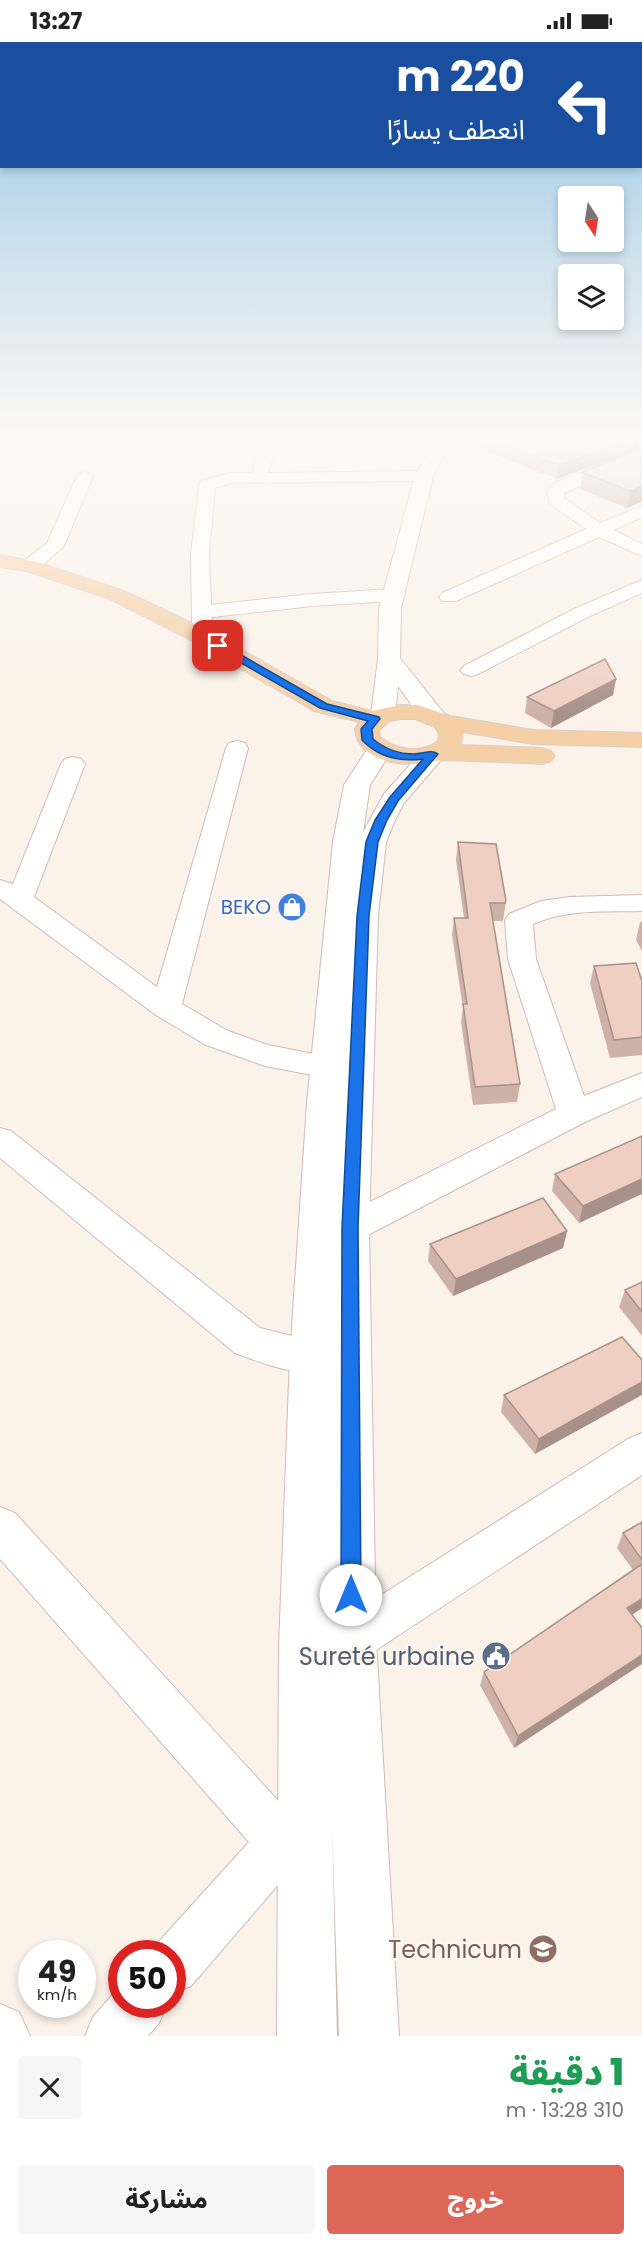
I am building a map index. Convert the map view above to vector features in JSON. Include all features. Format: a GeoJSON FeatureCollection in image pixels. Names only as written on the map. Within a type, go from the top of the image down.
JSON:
{"type":"FeatureCollection","features":[{"type":"Feature","properties":{"kind":"main road"},"geometry":{"type":"LineString","coordinates":[[307,2036],[293,1841],[304,1647],[311,1356],[328,1067],[347,842],[357,785],[376,731],[389,659],[390,608],[410,530]]}},
{"type":"Feature","properties":{"kind":"main road"},"geometry":{"type":"LineString","coordinates":[[0,561],[30,566],[117,595],[200,635],[323,706],[376,731],[396,756],[414,757],[438,736],[642,740]]}},
{"type":"Feature","properties":{"kind":"main road"},"geometry":{"type":"LineString","coordinates":[[0,573],[46,584],[134,619],[270,695],[376,731]]}},
{"type":"Feature","properties":{"kind":"main road"},"geometry":{"type":"LineString","coordinates":[[389,659],[438,736]]}},
{"type":"Feature","properties":{"kind":"main road"},"geometry":{"type":"LineString","coordinates":[[376,731],[400,712],[418,712],[438,736],[642,759]]}},
{"type":"Feature","properties":{"kind":"main road"},"geometry":{"type":"LineString","coordinates":[[369,2036],[351,1640],[350,1228],[363,916],[372,842],[381,820],[438,736]]}},
{"type":"Feature","properties":{"kind":"street"},"geometry":{"type":"LineString","coordinates":[[30,566],[55,546],[62,530]]}},
{"type":"Feature","properties":{"kind":"street"},"geometry":{"type":"LineString","coordinates":[[200,635],[202,612],[200,554],[202,530]]}},
{"type":"Feature","properties":{"kind":"street"},"geometry":{"type":"LineString","coordinates":[[598,530],[642,551]]}},
{"type":"Feature","properties":{"kind":"street"},"geometry":{"type":"LineString","coordinates":[[449,597],[598,530]]}},
{"type":"Feature","properties":{"kind":"street"},"geometry":{"type":"LineString","coordinates":[[471,669],[581,613],[642,586]]}},
{"type":"Feature","properties":{"kind":"street"},"geometry":{"type":"LineString","coordinates":[[202,612],[312,600],[393,595]]}},
{"type":"Feature","properties":{"kind":"street"},"geometry":{"type":"LineString","coordinates":[[166,1008],[237,748]]}},
{"type":"Feature","properties":{"kind":"street"},"geometry":{"type":"LineString","coordinates":[[73,764],[10,894],[166,1008],[217,1038],[265,1055],[328,1067]]}},
{"type":"Feature","properties":{"kind":"street"},"geometry":{"type":"LineString","coordinates":[[573,1114],[522,959],[519,920],[541,910],[570,905],[642,903]]}},
{"type":"Feature","properties":{"kind":"street"},"geometry":{"type":"LineString","coordinates":[[350,1228],[573,1114],[642,1084]]}},
{"type":"Feature","properties":{"kind":"street"},"geometry":{"type":"LineString","coordinates":[[0,1140],[248,1341],[280,1351],[311,1356]]}},
{"type":"Feature","properties":{"kind":"street"},"geometry":{"type":"LineString","coordinates":[[304,1647],[351,1640],[642,1452]]}},
{"type":"Feature","properties":{"kind":"street"},"geometry":{"type":"LineString","coordinates":[[0,1528],[293,1841],[186,1952]]}},
{"type":"Feature","properties":{"kind":"street"},"geometry":{"type":"LineString","coordinates":[[112,2036],[128,2018]]}},
{"type":"Feature","properties":{"kind":"street"},"geometry":{"type":"LineString","coordinates":[[0,2031],[3,2036]]}},
{"type":"Feature","properties":{"kind":"building"},"geometry":{"type":"Polygon","coordinates":[[[605,659],[616,679],[554,711],[527,697],[605,659]]]}},
{"type":"Feature","properties":{"kind":"building"},"geometry":{"type":"Polygon","coordinates":[[[458,842],[496,844],[506,901],[505,903],[490,903],[520,1084],[475,1087],[463,1004],[467,1004],[454,918],[468,918],[458,842]]]}},
{"type":"Feature","properties":{"kind":"building"},"geometry":{"type":"Polygon","coordinates":[[[636,963],[642,981],[642,1037],[614,1040],[594,966],[636,963]]]}},
{"type":"Feature","properties":{"kind":"building"},"geometry":{"type":"Polygon","coordinates":[[[642,1136],[642,1179],[583,1206],[555,1174],[642,1136]]]}},
{"type":"Feature","properties":{"kind":"building"},"geometry":{"type":"Polygon","coordinates":[[[543,1198],[567,1231],[456,1279],[430,1244],[543,1198]]]}},
{"type":"Feature","properties":{"kind":"building"},"geometry":{"type":"Polygon","coordinates":[[[642,1282],[642,1312],[625,1290],[642,1282]]]}},
{"type":"Feature","properties":{"kind":"building"},"geometry":{"type":"Polygon","coordinates":[[[622,1337],[642,1360],[642,1382],[539,1439],[504,1395],[622,1337]]]}},
{"type":"Feature","properties":{"kind":"building"},"geometry":{"type":"Polygon","coordinates":[[[642,1522],[642,1560],[623,1533],[642,1522]]]}},
{"type":"Feature","properties":{"kind":"building"},"geometry":{"type":"Polygon","coordinates":[[[642,1564],[642,1599],[627,1608],[642,1628],[642,1655],[518,1736],[484,1672],[642,1564]]]}},
{"type":"Feature","properties":{"kind":"place","name":"BEKO"},"geometry":{"type":"Point","coordinates":[292,907]}},
{"type":"Feature","properties":{"kind":"place","name":"Sureté urbaine"},"geometry":{"type":"Point","coordinates":[496,1656]}},
{"type":"Feature","properties":{"kind":"place","name":"Technicum"},"geometry":{"type":"Point","coordinates":[543,1949]}},
{"type":"Feature","properties":{"kind":"route"},"geometry":{"type":"LineString","coordinates":[[218,646],[323,706],[375,719],[367,729],[368,740],[379,750],[396,756],[414,757],[433,754],[393,800],[381,820],[372,842],[363,916],[353,1110],[350,1228],[351,1595]]}}]}
